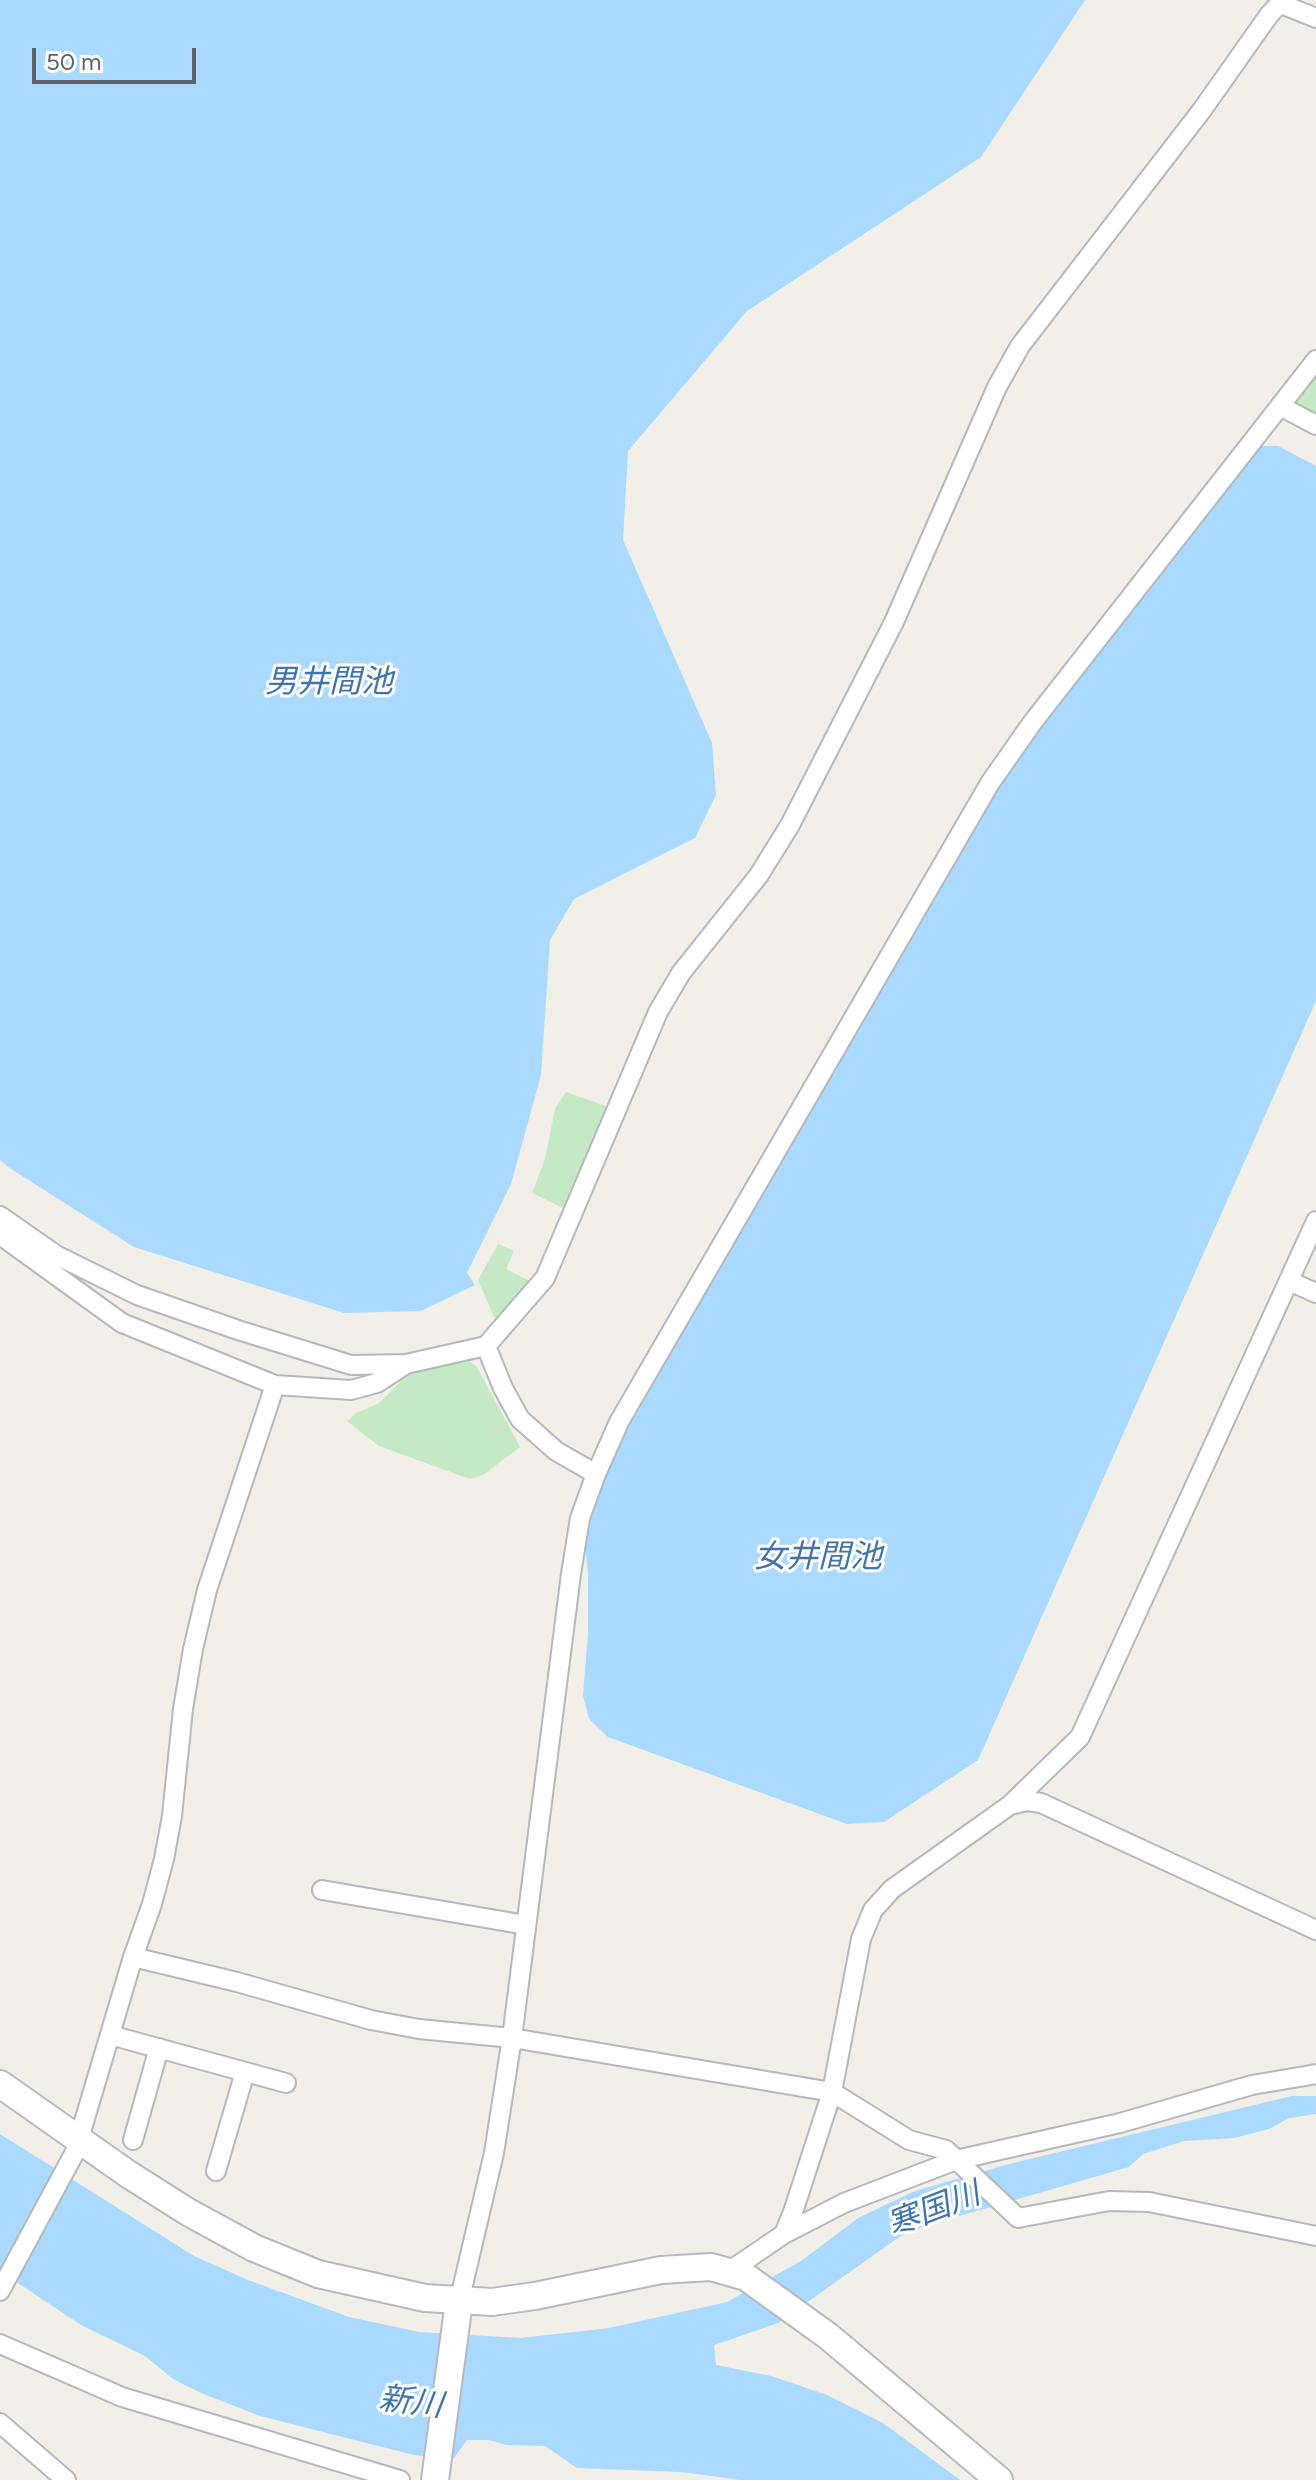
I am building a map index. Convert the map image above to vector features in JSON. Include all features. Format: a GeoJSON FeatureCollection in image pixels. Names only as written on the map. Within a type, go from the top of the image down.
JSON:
{"type":"FeatureCollection","features":[{"type":"Feature","properties":{"kind":"street"},"geometry":{"type":"LineString","coordinates":[[0,1216],[56,1255],[137,1295],[351,1365],[406,1364],[486,1346],[545,1278],[658,1012],[673,986],[759,875],[790,825],[894,622],[997,387],[1020,346],[1202,110],[1269,15],[1282,2],[1316,18]]}},
{"type":"Feature","properties":{"kind":"street"},"geometry":{"type":"LineString","coordinates":[[435,2476],[458,2309],[494,2153],[512,2038],[571,1574],[580,1518],[596,1474],[619,1422],[990,783],[1032,723],[1316,360]]}},
{"type":"Feature","properties":{"kind":"street"},"geometry":{"type":"LineString","coordinates":[[1280,406],[1316,425]]}},
{"type":"Feature","properties":{"kind":"street"},"geometry":{"type":"LineString","coordinates":[[784,2234],[832,2092],[861,1939],[873,1910],[892,1889],[1010,1805],[1080,1737],[1316,1221]]}},
{"type":"Feature","properties":{"kind":"street"},"geometry":{"type":"LineString","coordinates":[[0,1235],[122,1323],[275,1385],[351,1390],[377,1383],[406,1364]]}},
{"type":"Feature","properties":{"kind":"street"},"geometry":{"type":"LineString","coordinates":[[1289,1281],[1316,1293]]}},
{"type":"Feature","properties":{"kind":"street"},"geometry":{"type":"LineString","coordinates":[[486,1346],[520,1419],[556,1451],[596,1474]]}},
{"type":"Feature","properties":{"kind":"street"},"geometry":{"type":"LineString","coordinates":[[0,2291],[77,2146],[133,1957],[152,1904],[174,1801],[183,1709],[193,1649],[207,1590],[275,1385]]}},
{"type":"Feature","properties":{"kind":"street"},"geometry":{"type":"LineString","coordinates":[[1010,1805],[1027,1801],[1041,1803],[1316,1930]]}},
{"type":"Feature","properties":{"kind":"street"},"geometry":{"type":"LineString","coordinates":[[322,1890],[526,1925]]}},
{"type":"Feature","properties":{"kind":"street"},"geometry":{"type":"LineString","coordinates":[[133,1957],[237,1982],[371,2020],[419,2029],[512,2038],[832,2092],[909,2140],[946,2150],[1018,2218],[1109,2201],[1149,2202],[1316,2236]]}},
{"type":"Feature","properties":{"kind":"street"},"geometry":{"type":"LineString","coordinates":[[110,2035],[286,2083]]}},
{"type":"Feature","properties":{"kind":"street"},"geometry":{"type":"LineString","coordinates":[[133,2140],[159,2048]]}},
{"type":"Feature","properties":{"kind":"street"},"geometry":{"type":"LineString","coordinates":[[216,2171],[245,2072]]}},
{"type":"Feature","properties":{"kind":"street"},"geometry":{"type":"LineString","coordinates":[[737,2275],[784,2234],[844,2203],[961,2165],[1252,2085],[1316,2074]]}},
{"type":"Feature","properties":{"kind":"street"},"geometry":{"type":"LineString","coordinates":[[0,2084],[77,2146],[254,2248],[318,2274],[425,2298],[458,2309],[661,2270],[711,2267],[737,2275],[798,2312],[999,2480]]}},
{"type":"Feature","properties":{"kind":"street"},"geometry":{"type":"LineString","coordinates":[[0,2344],[122,2397],[400,2480]]}},
{"type":"Feature","properties":{"kind":"street"},"geometry":{"type":"LineString","coordinates":[[0,2423],[66,2480]]}},
{"type":"Feature","properties":{"kind":"green space"},"geometry":{"type":"Polygon","coordinates":[[[1316,365],[1316,420],[1284,405],[1316,365]]]}},
{"type":"Feature","properties":{"kind":"green space"},"geometry":{"type":"Polygon","coordinates":[[[566,1092],[611,1108],[567,1210],[532,1193],[545,1159],[555,1109],[566,1092]]]}},
{"type":"Feature","properties":{"kind":"green space"},"geometry":{"type":"Polygon","coordinates":[[[498,1244],[514,1251],[506,1269],[533,1283],[507,1314],[496,1321],[478,1280],[498,1244]]]}},
{"type":"Feature","properties":{"kind":"green space"},"geometry":{"type":"Polygon","coordinates":[[[466,1359],[477,1367],[520,1447],[483,1475],[470,1479],[379,1446],[347,1421],[356,1413],[378,1404],[411,1371],[466,1359]]]}},
{"type":"Feature","properties":{"kind":"water","name":"男井間池"},"geometry":{"type":"Polygon","coordinates":[[[0,0],[1085,0],[981,157],[747,311],[628,451],[623,540],[712,743],[716,795],[695,838],[574,899],[550,940],[541,1075],[511,1184],[467,1273],[475,1285],[421,1311],[344,1313],[134,1247],[0,1160],[0,0]]]}},
{"type":"Feature","properties":{"kind":"water","name":"女井間池"},"geometry":{"type":"Polygon","coordinates":[[[1262,446],[1278,446],[1316,466],[1316,1001],[978,1760],[884,1822],[847,1824],[608,1737],[589,1719],[583,1695],[588,1634],[588,1573],[584,1536],[606,1467],[992,792],[1039,725],[1262,446]]]}},
{"type":"Feature","properties":{"kind":"water"},"geometry":{"type":"Polygon","coordinates":[[[1292,2096],[1316,2096],[1316,2114],[1289,2118],[1269,2129],[1234,2138],[1184,2141],[1143,2154],[1129,2167],[928,2225],[902,2235],[778,2323],[714,2345],[716,2365],[771,2376],[827,2395],[883,2423],[960,2480],[741,2480],[681,2472],[577,2468],[545,2446],[506,2445],[489,2440],[467,2440],[453,2459],[414,2455],[260,2416],[201,2393],[173,2379],[145,2356],[81,2325],[0,2271],[0,2134],[194,2256],[248,2280],[349,2317],[419,2332],[521,2338],[609,2328],[727,2302],[801,2261],[858,2218],[915,2191],[1009,2164],[1292,2096]]]}},
{"type":"Feature","properties":{"kind":"water label","name":"寒国川"},"geometry":{"type":"Point","coordinates":[934,2210]}},
{"type":"Feature","properties":{"kind":"water label","name":"新川"},"geometry":{"type":"Point","coordinates":[411,2403]}}]}
